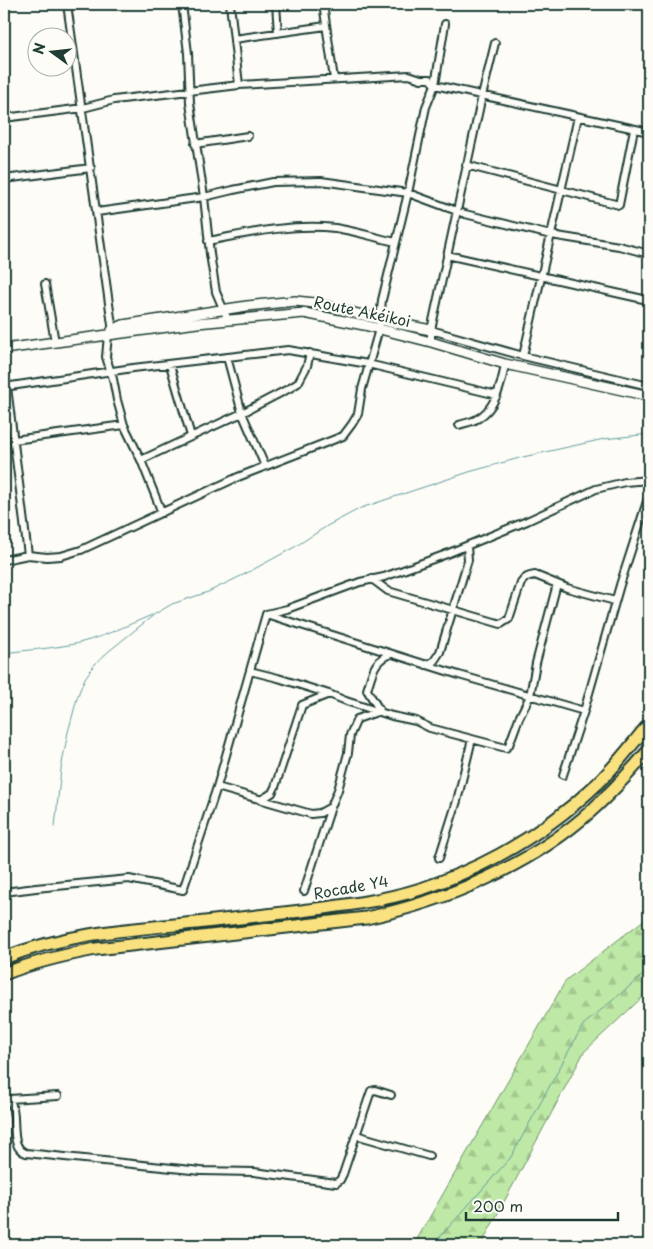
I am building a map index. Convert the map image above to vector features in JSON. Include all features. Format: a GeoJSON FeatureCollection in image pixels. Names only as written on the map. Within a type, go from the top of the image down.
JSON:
{"type":"FeatureCollection","features":[{"type":"Feature","properties":{"kind":"highway","name":"Rocade Y4"},"geometry":{"type":"LineString","coordinates":[[4,958],[53,942],[94,933],[352,904],[397,895],[437,883],[486,862],[538,831],[599,782],[649,724]]}},
{"type":"Feature","properties":{"kind":"highway","name":"Rocade Y4"},"geometry":{"type":"LineString","coordinates":[[4,974],[57,956],[96,949],[366,918],[405,910],[446,896],[490,876],[546,846],[590,812],[615,788],[649,750]]}},
{"type":"Feature","properties":{"kind":"street"},"geometry":{"type":"LineString","coordinates":[[67,4],[97,212],[111,333],[106,358],[124,425],[141,460],[162,513]]}},
{"type":"Feature","properties":{"kind":"street"},"geometry":{"type":"LineString","coordinates":[[182,4],[188,53],[190,92],[208,240],[216,292],[228,320]]}},
{"type":"Feature","properties":{"kind":"street"},"geometry":{"type":"LineString","coordinates":[[230,4],[239,85]]}},
{"type":"Feature","properties":{"kind":"street"},"geometry":{"type":"LineString","coordinates":[[276,4],[278,33]]}},
{"type":"Feature","properties":{"kind":"street"},"geometry":{"type":"LineString","coordinates":[[323,4],[334,79]]}},
{"type":"Feature","properties":{"kind":"street"},"geometry":{"type":"LineString","coordinates":[[4,560],[28,556],[61,556],[81,550],[238,477],[344,435],[358,414],[368,364],[380,324],[382,300],[408,194],[426,107],[434,85],[445,24]]}},
{"type":"Feature","properties":{"kind":"street"},"geometry":{"type":"LineString","coordinates":[[234,40],[326,26]]}},
{"type":"Feature","properties":{"kind":"street"},"geometry":{"type":"LineString","coordinates":[[431,342],[431,330],[456,211],[495,43]]}},
{"type":"Feature","properties":{"kind":"street"},"geometry":{"type":"LineString","coordinates":[[4,118],[82,108],[114,100],[239,85],[409,75],[430,79],[434,85],[649,132]]}},
{"type":"Feature","properties":{"kind":"street"},"geometry":{"type":"LineString","coordinates":[[523,356],[578,117]]}},
{"type":"Feature","properties":{"kind":"street"},"geometry":{"type":"LineString","coordinates":[[466,165],[618,205],[634,129]]}},
{"type":"Feature","properties":{"kind":"street"},"geometry":{"type":"LineString","coordinates":[[196,144],[248,136]]}},
{"type":"Feature","properties":{"kind":"street"},"geometry":{"type":"LineString","coordinates":[[4,179],[91,168]]}},
{"type":"Feature","properties":{"kind":"street"},"geometry":{"type":"LineString","coordinates":[[97,212],[204,198],[274,182],[321,181],[408,194],[456,211],[551,235],[619,246],[649,254]]}},
{"type":"Feature","properties":{"kind":"street"},"geometry":{"type":"LineString","coordinates":[[208,240],[248,233],[309,227],[336,228],[396,242]]}},
{"type":"Feature","properties":{"kind":"street"},"geometry":{"type":"LineString","coordinates":[[447,255],[643,299]]}},
{"type":"Feature","properties":{"kind":"street"},"geometry":{"type":"LineString","coordinates":[[45,284],[55,342]]}},
{"type":"Feature","properties":{"kind":"street","name":"Route Akéikoi"},"geometry":{"type":"LineString","coordinates":[[111,333],[123,325],[295,301],[323,305],[431,342],[505,364],[649,396]]}},
{"type":"Feature","properties":{"kind":"street","name":"Route Akéikoi"},"geometry":{"type":"LineString","coordinates":[[4,349],[111,333],[304,313],[431,330]]}},
{"type":"Feature","properties":{"kind":"street"},"geometry":{"type":"LineString","coordinates":[[431,330],[523,356],[649,386]]}},
{"type":"Feature","properties":{"kind":"street"},"geometry":{"type":"LineString","coordinates":[[28,556],[14,440],[5,387],[133,368],[280,351],[310,353],[368,364],[497,395]]}},
{"type":"Feature","properties":{"kind":"street"},"geometry":{"type":"LineString","coordinates":[[141,460],[242,413],[298,383],[307,366],[310,353]]}},
{"type":"Feature","properties":{"kind":"street"},"geometry":{"type":"LineString","coordinates":[[227,357],[242,413],[265,466]]}},
{"type":"Feature","properties":{"kind":"street"},"geometry":{"type":"LineString","coordinates":[[459,425],[478,419],[484,414],[501,386],[505,364]]}},
{"type":"Feature","properties":{"kind":"street"},"geometry":{"type":"LineString","coordinates":[[170,365],[191,436]]}},
{"type":"Feature","properties":{"kind":"street"},"geometry":{"type":"LineString","coordinates":[[14,440],[124,425]]}},
{"type":"Feature","properties":{"kind":"street"},"geometry":{"type":"LineString","coordinates":[[266,614],[287,609],[360,582],[384,577],[467,546],[596,489],[625,482],[649,480]]}},
{"type":"Feature","properties":{"kind":"street"},"geometry":{"type":"LineString","coordinates":[[563,775],[649,495]]}},
{"type":"Feature","properties":{"kind":"street"},"geometry":{"type":"LineString","coordinates":[[426,665],[437,657],[468,560],[467,546]]}},
{"type":"Feature","properties":{"kind":"street"},"geometry":{"type":"LineString","coordinates":[[372,579],[388,591],[501,624],[509,619],[524,578],[535,575],[557,584],[615,601]]}},
{"type":"Feature","properties":{"kind":"street"},"geometry":{"type":"LineString","coordinates":[[250,671],[416,721],[430,728],[506,748],[530,696],[536,663],[557,584]]}},
{"type":"Feature","properties":{"kind":"street"},"geometry":{"type":"LineString","coordinates":[[266,614],[426,665],[584,711]]}},
{"type":"Feature","properties":{"kind":"street"},"geometry":{"type":"LineString","coordinates":[[4,892],[129,879],[183,890],[217,787],[266,614]]}},
{"type":"Feature","properties":{"kind":"street"},"geometry":{"type":"LineString","coordinates":[[380,711],[367,690],[376,664],[383,656],[391,654]]}},
{"type":"Feature","properties":{"kind":"street"},"geometry":{"type":"LineString","coordinates":[[261,800],[272,792],[275,787],[302,704],[330,694]]}},
{"type":"Feature","properties":{"kind":"street"},"geometry":{"type":"LineString","coordinates":[[304,891],[338,790],[348,753],[350,735],[357,718],[380,711]]}},
{"type":"Feature","properties":{"kind":"street"},"geometry":{"type":"LineString","coordinates":[[439,858],[457,801],[472,740]]}},
{"type":"Feature","properties":{"kind":"street"},"geometry":{"type":"LineString","coordinates":[[217,787],[311,814],[320,813],[331,807]]}},
{"type":"Feature","properties":{"kind":"street"},"geometry":{"type":"LineString","coordinates":[[6,1099],[14,1109],[15,1141],[21,1151],[202,1171],[254,1172],[336,1183],[343,1174],[371,1091],[375,1090],[392,1095]]}},
{"type":"Feature","properties":{"kind":"street"},"geometry":{"type":"LineString","coordinates":[[6,1099],[58,1096]]}},
{"type":"Feature","properties":{"kind":"street"},"geometry":{"type":"LineString","coordinates":[[356,1135],[429,1156]]}},
{"type":"Feature","properties":{"kind":"green space"},"geometry":{"type":"Polygon","coordinates":[[[649,916],[649,991],[584,1052],[481,1245],[451,1245],[416,1241],[566,980],[649,916]]]}},
{"type":"Feature","properties":{"kind":"waterway"},"geometry":{"type":"LineString","coordinates":[[55,827],[61,769],[68,732],[78,695],[85,678],[95,664],[109,651],[155,614],[172,604],[208,592],[243,575],[361,508],[469,472],[523,457],[604,439],[649,434]]}},
{"type":"Feature","properties":{"kind":"waterway"},"geometry":{"type":"LineString","coordinates":[[4,653],[80,643],[152,615]]}},
{"type":"Feature","properties":{"kind":"waterway"},"geometry":{"type":"LineString","coordinates":[[433,1245],[511,1157],[583,1025],[649,970]]}},
{"type":"Feature","properties":{"kind":"waterway"},"geometry":{"type":"LineString","coordinates":[[185,1245],[216,1239],[223,1245]]}}]}
